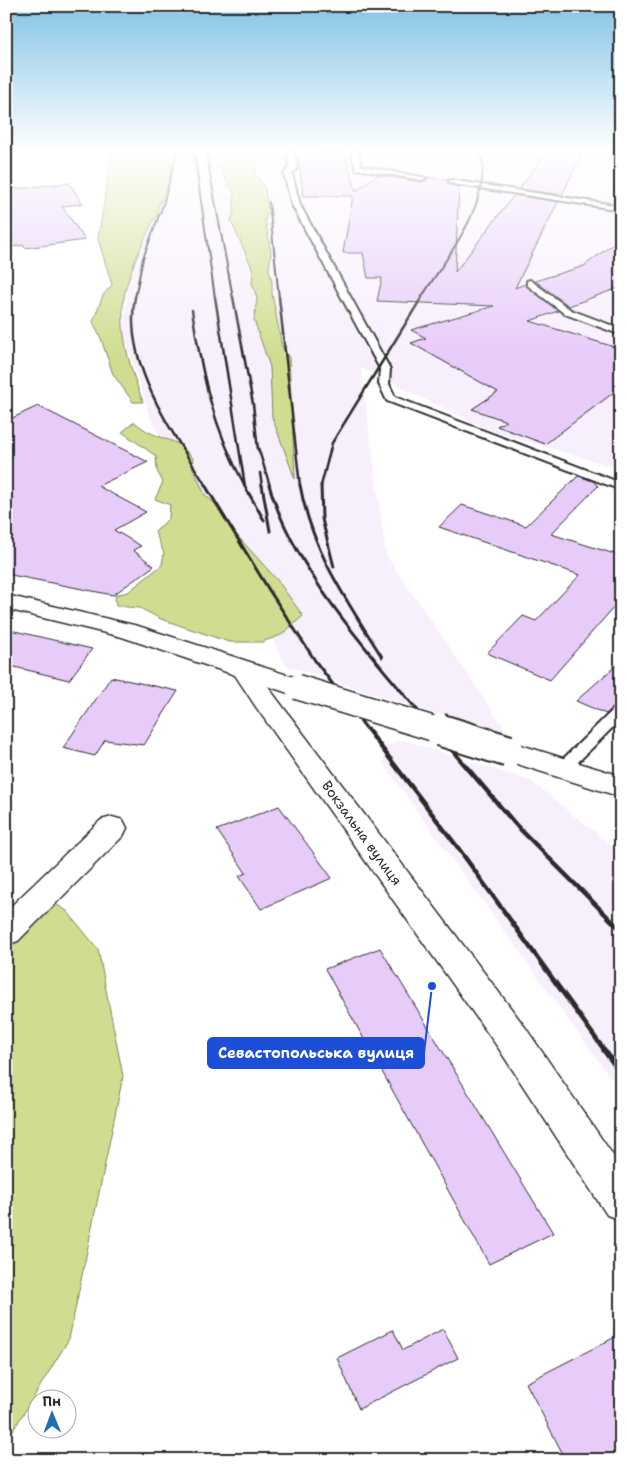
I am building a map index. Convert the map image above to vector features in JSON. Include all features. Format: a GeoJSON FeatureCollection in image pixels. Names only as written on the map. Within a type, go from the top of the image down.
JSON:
{"type":"FeatureCollection","features":[{"type":"Feature","properties":{"kind":"main road"},"geometry":{"type":"LineString","coordinates":[[6,602],[129,631],[297,687],[621,787]]}},
{"type":"Feature","properties":{"kind":"main road","name":"Вокзальна вулиця"},"geometry":{"type":"LineString","coordinates":[[244,669],[271,709],[512,1038],[621,1201]]}},
{"type":"Feature","properties":{"kind":"main road"},"geometry":{"type":"LineString","coordinates":[[6,932],[112,828]]}},
{"type":"Feature","properties":{"kind":"lane"},"geometry":{"type":"LineString","coordinates":[[304,220],[385,370],[384,384],[391,399],[621,487]]}},
{"type":"Feature","properties":{"kind":"lane"},"geometry":{"type":"LineString","coordinates":[[530,283],[568,312],[621,332]]}},
{"type":"Feature","properties":{"kind":"lane"},"geometry":{"type":"LineString","coordinates":[[562,769],[621,710]]}},
{"type":"Feature","properties":{"kind":"shaded area"},"geometry":{"type":"Polygon","coordinates":[[[140,220],[621,220],[621,469],[493,432],[361,368],[386,555],[511,738],[287,666],[151,420],[122,329],[135,237],[140,220]]]}},
{"type":"Feature","properties":{"kind":"shaded area"},"geometry":{"type":"Polygon","coordinates":[[[403,740],[531,781],[621,853],[621,1092],[384,765],[384,747],[403,740]]]}},
{"type":"Feature","properties":{"kind":"green space"},"geometry":{"type":"Polygon","coordinates":[[[101,220],[153,220],[131,271],[123,309],[123,325],[128,356],[143,402],[133,402],[113,374],[100,336],[93,322],[103,295],[112,285],[98,239],[101,220]]]}},
{"type":"Feature","properties":{"kind":"green space"},"geometry":{"type":"Polygon","coordinates":[[[265,220],[271,252],[269,269],[272,294],[282,346],[289,358],[295,479],[272,417],[270,367],[254,320],[257,298],[252,283],[253,270],[231,221],[265,220]]]}},
{"type":"Feature","properties":{"kind":"green space"},"geometry":{"type":"Polygon","coordinates":[[[134,422],[148,432],[179,444],[193,458],[192,466],[205,495],[220,508],[233,531],[278,581],[303,616],[281,635],[262,642],[229,642],[161,619],[140,608],[116,606],[115,595],[128,592],[162,565],[164,553],[155,532],[169,518],[170,505],[155,499],[163,482],[157,471],[156,456],[122,432],[134,422]]]}},
{"type":"Feature","properties":{"kind":"green space"},"geometry":{"type":"Polygon","coordinates":[[[46,898],[67,911],[98,949],[123,1076],[69,1339],[39,1388],[28,1388],[28,1406],[6,1442],[6,939],[46,898]]]}},
{"type":"Feature","properties":{"kind":"building"},"geometry":{"type":"Polygon","coordinates":[[[6,220],[72,220],[85,240],[25,248],[23,245],[6,248],[6,220]]]}},
{"type":"Feature","properties":{"kind":"building"},"geometry":{"type":"Polygon","coordinates":[[[349,220],[457,220],[455,272],[495,220],[549,220],[515,288],[525,284],[558,311],[530,321],[621,349],[621,387],[545,444],[497,426],[506,421],[472,409],[498,392],[411,343],[426,338],[411,330],[494,306],[377,301],[382,278],[368,278],[363,253],[343,253],[349,220]]]}},
{"type":"Feature","properties":{"kind":"building"},"geometry":{"type":"Polygon","coordinates":[[[621,238],[621,287],[569,306],[535,281],[584,266],[621,238]]]}},
{"type":"Feature","properties":{"kind":"building"},"geometry":{"type":"Polygon","coordinates":[[[38,406],[148,462],[98,486],[146,512],[114,530],[141,546],[133,550],[154,566],[113,595],[6,574],[6,421],[38,406]]]}},
{"type":"Feature","properties":{"kind":"building"},"geometry":{"type":"Polygon","coordinates":[[[578,476],[593,481],[598,486],[551,534],[621,556],[621,599],[550,680],[487,653],[523,616],[536,621],[580,575],[439,527],[462,505],[526,526],[578,476]]]}},
{"type":"Feature","properties":{"kind":"building"},"geometry":{"type":"Polygon","coordinates":[[[6,629],[92,649],[69,680],[6,665],[6,629]]]}},
{"type":"Feature","properties":{"kind":"building"},"geometry":{"type":"Polygon","coordinates":[[[621,661],[621,703],[606,714],[576,701],[621,661]]]}},
{"type":"Feature","properties":{"kind":"building"},"geometry":{"type":"Polygon","coordinates":[[[111,677],[178,691],[144,745],[105,740],[95,756],[63,748],[111,677]]]}},
{"type":"Feature","properties":{"kind":"building"},"geometry":{"type":"Polygon","coordinates":[[[279,806],[332,878],[261,909],[239,876],[246,873],[217,830],[279,806]]]}},
{"type":"Feature","properties":{"kind":"building"},"geometry":{"type":"Polygon","coordinates":[[[380,948],[553,1233],[489,1264],[325,969],[380,948]]]}},
{"type":"Feature","properties":{"kind":"building"},"geometry":{"type":"Polygon","coordinates":[[[443,1329],[458,1358],[359,1409],[337,1358],[393,1330],[403,1350],[443,1329]]]}},
{"type":"Feature","properties":{"kind":"building"},"geometry":{"type":"Polygon","coordinates":[[[621,1334],[621,1460],[566,1460],[526,1383],[621,1334]]]}},
{"type":"Feature","properties":{"kind":"railway"},"geometry":{"type":"LineString","coordinates":[[135,298],[143,258],[157,220]]}},
{"type":"Feature","properties":{"kind":"railway"},"geometry":{"type":"LineString","coordinates":[[204,220],[215,298]]}},
{"type":"Feature","properties":{"kind":"railway"},"geometry":{"type":"LineString","coordinates":[[219,220],[233,298]]}},
{"type":"Feature","properties":{"kind":"railway"},"geometry":{"type":"LineString","coordinates":[[271,220],[279,298]]}},
{"type":"Feature","properties":{"kind":"railway"},"geometry":{"type":"LineString","coordinates":[[421,298],[455,247],[469,220]]}},
{"type":"Feature","properties":{"kind":"railway"},"geometry":{"type":"LineString","coordinates":[[135,297],[133,322],[136,347],[143,372],[166,420],[206,486]]}},
{"type":"Feature","properties":{"kind":"railway"},"geometry":{"type":"LineString","coordinates":[[192,310],[210,401],[225,443],[245,486],[215,297]]}},
{"type":"Feature","properties":{"kind":"railway"},"geometry":{"type":"LineString","coordinates":[[233,297],[253,404],[258,446]]}},
{"type":"Feature","properties":{"kind":"railway"},"geometry":{"type":"LineString","coordinates":[[279,297],[300,486]]}},
{"type":"Feature","properties":{"kind":"railway"},"geometry":{"type":"LineString","coordinates":[[321,486],[332,443],[422,297]]}},
{"type":"Feature","properties":{"kind":"railway"},"geometry":{"type":"LineString","coordinates":[[258,446],[270,486]]}},
{"type":"Feature","properties":{"kind":"railway"},"geometry":{"type":"LineString","coordinates":[[258,446],[258,450]]}},
{"type":"Feature","properties":{"kind":"railway"},"geometry":{"type":"LineString","coordinates":[[260,473],[262,486]]}},
{"type":"Feature","properties":{"kind":"railway"},"geometry":{"type":"LineString","coordinates":[[205,485],[269,590],[316,662],[369,732]]}},
{"type":"Feature","properties":{"kind":"railway"},"geometry":{"type":"LineString","coordinates":[[244,485],[264,520]]}},
{"type":"Feature","properties":{"kind":"railway"},"geometry":{"type":"LineString","coordinates":[[262,485],[270,531]]}},
{"type":"Feature","properties":{"kind":"railway"},"geometry":{"type":"LineString","coordinates":[[269,485],[281,518],[318,584],[364,647],[436,732]]}},
{"type":"Feature","properties":{"kind":"railway"},"geometry":{"type":"LineString","coordinates":[[300,485],[313,532],[332,575],[382,657]]}},
{"type":"Feature","properties":{"kind":"railway"},"geometry":{"type":"LineString","coordinates":[[321,486],[322,519],[334,567]]}},
{"type":"Feature","properties":{"kind":"railway"},"geometry":{"type":"LineString","coordinates":[[368,730],[456,845],[605,1051]]}},
{"type":"Feature","properties":{"kind":"railway"},"geometry":{"type":"LineString","coordinates":[[435,730],[516,825],[621,930]]}},
{"type":"Feature","properties":{"kind":"railway"},"geometry":{"type":"LineString","coordinates":[[604,1050],[621,1073]]}},
{"type":"Feature","properties":{"kind":"place","name":"Севастопольська вулиця"},"geometry":{"type":"Point","coordinates":[432,986]}}]}
